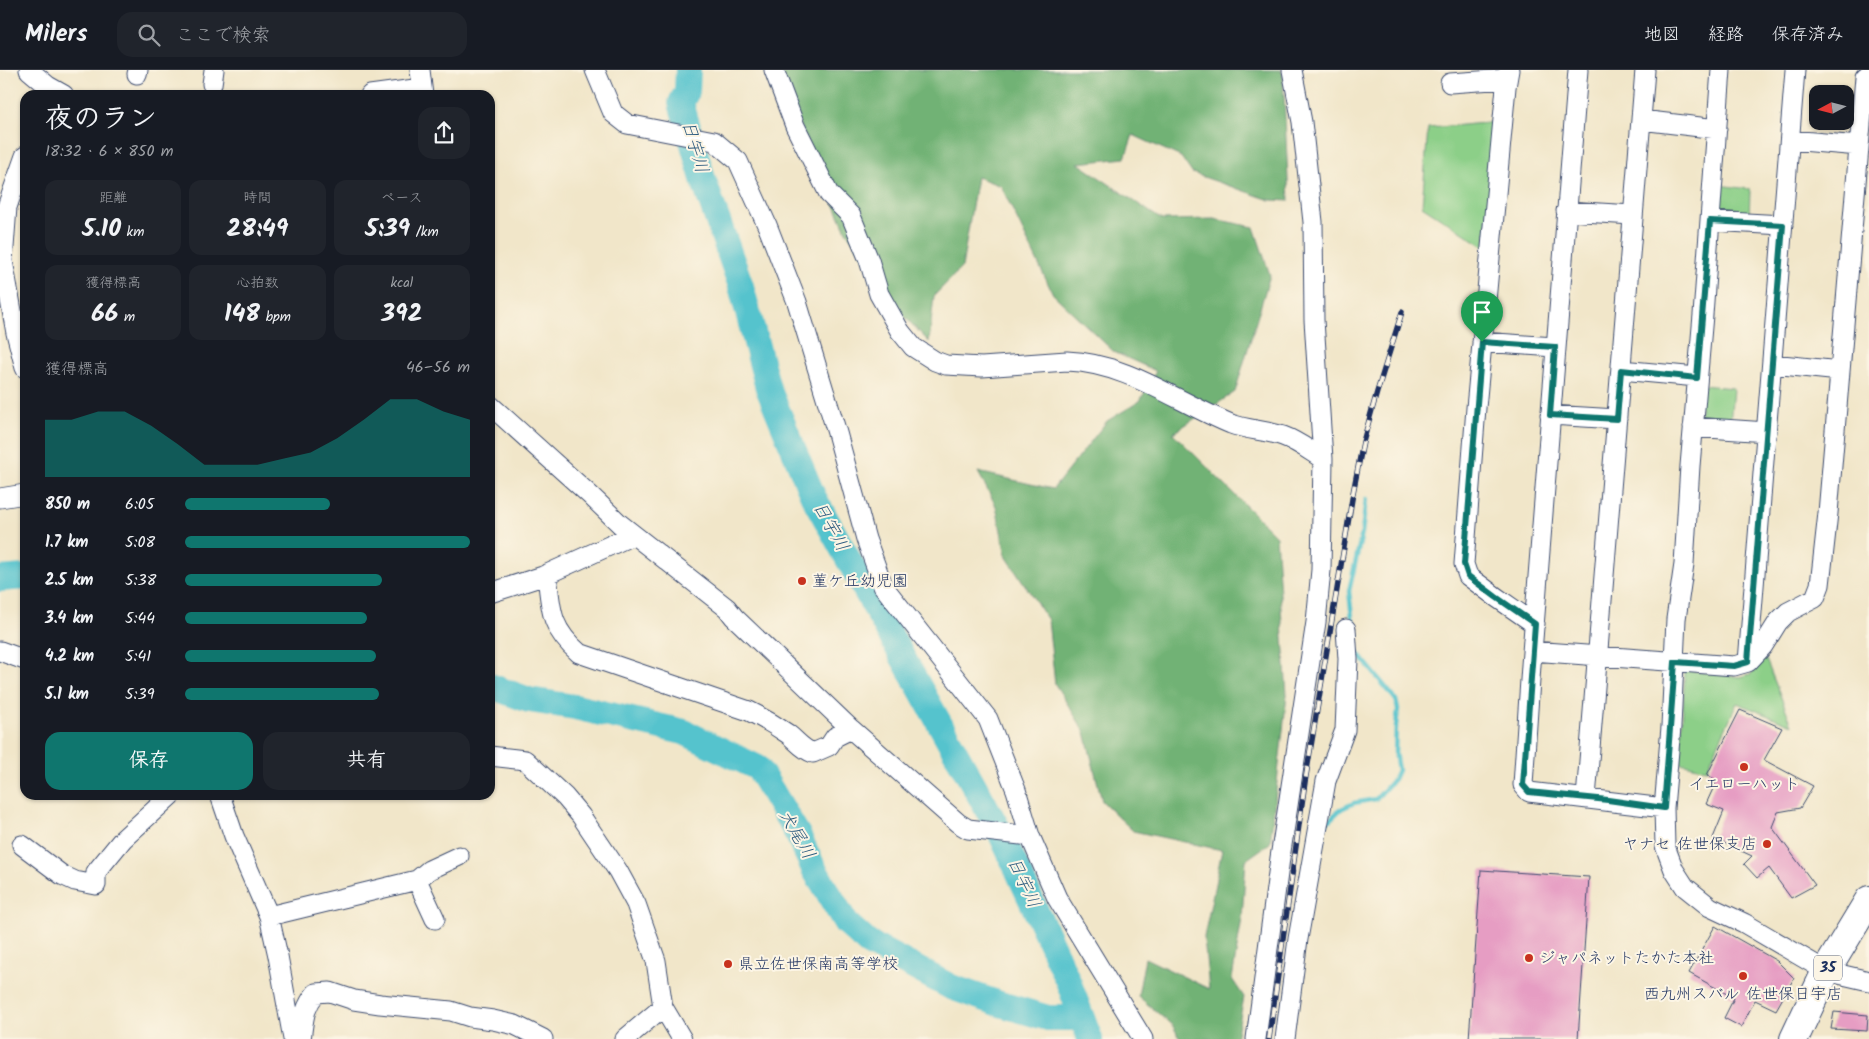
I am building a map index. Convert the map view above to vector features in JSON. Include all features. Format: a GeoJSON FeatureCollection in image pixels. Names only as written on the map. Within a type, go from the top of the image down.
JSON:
{"type":"FeatureCollection","features":[{"type":"Feature","properties":{"kind":"highway","name":"35"},"geometry":{"type":"LineString","coordinates":[[1794,1039],[1826,970],[1869,900]]}},
{"type":"Feature","properties":{"kind":"street"},"geometry":{"type":"LineString","coordinates":[[29,70],[53,86]]}},
{"type":"Feature","properties":{"kind":"street"},"geometry":{"type":"LineString","coordinates":[[595,70],[613,112],[627,124],[714,141],[738,161],[767,225],[797,302],[837,433],[866,539],[883,586],[988,719],[1016,790],[1025,835],[1058,898],[1143,1039]]}},
{"type":"Feature","properties":{"kind":"street"},"geometry":{"type":"LineString","coordinates":[[774,70],[795,126],[829,194],[851,216],[869,260],[878,294],[912,347],[934,361],[946,365],[982,367],[1078,361],[1112,370],[1146,382],[1232,424],[1283,436],[1323,459]]}},
{"type":"Feature","properties":{"kind":"street"},"geometry":{"type":"LineString","coordinates":[[1256,1039],[1280,858],[1316,622],[1321,570],[1323,459],[1314,320],[1313,222],[1302,122],[1292,70]]}},
{"type":"Feature","properties":{"kind":"street"},"geometry":{"type":"LineString","coordinates":[[1578,70],[1555,347],[1523,785],[1529,792],[1664,808]]}},
{"type":"Feature","properties":{"kind":"street"},"geometry":{"type":"LineString","coordinates":[[1586,798],[1645,70]]}},
{"type":"Feature","properties":{"kind":"street"},"geometry":{"type":"LineString","coordinates":[[1721,70],[1684,564],[1676,619],[1675,662],[1664,808],[1665,846],[1674,870],[1685,888],[1710,907],[1744,923],[1826,970],[1869,981]]}},
{"type":"Feature","properties":{"kind":"street"},"geometry":{"type":"LineString","coordinates":[[1748,662],[1795,70]]}},
{"type":"Feature","properties":{"kind":"street"},"geometry":{"type":"LineString","coordinates":[[1532,651],[1734,666],[1748,662],[1763,646],[1778,622],[1788,612],[1815,598],[1820,585],[1828,512],[1865,77],[1869,74]]}},
{"type":"Feature","properties":{"kind":"street"},"geometry":{"type":"LineString","coordinates":[[1450,83],[1508,75],[1482,342],[1464,564],[1468,576],[1535,624]]}},
{"type":"Feature","properties":{"kind":"street"},"geometry":{"type":"LineString","coordinates":[[394,90],[422,84]]}},
{"type":"Feature","properties":{"kind":"street"},"geometry":{"type":"LineString","coordinates":[[1641,120],[1717,130]]}},
{"type":"Feature","properties":{"kind":"street"},"geometry":{"type":"LineString","coordinates":[[1790,140],[1860,146]]}},
{"type":"Feature","properties":{"kind":"street"},"geometry":{"type":"LineString","coordinates":[[20,171],[8,207],[3,261],[17,300],[8,332],[20,357]]}},
{"type":"Feature","properties":{"kind":"street"},"geometry":{"type":"LineString","coordinates":[[1566,211],[1633,216]]}},
{"type":"Feature","properties":{"kind":"street"},"geometry":{"type":"LineString","coordinates":[[1710,221],[1783,225]]}},
{"type":"Feature","properties":{"kind":"street"},"geometry":{"type":"LineString","coordinates":[[1482,342],[1555,347]]}},
{"type":"Feature","properties":{"kind":"street"},"geometry":{"type":"LineString","coordinates":[[1772,364],[1840,370]]}},
{"type":"Feature","properties":{"kind":"street"},"geometry":{"type":"LineString","coordinates":[[1621,370],[1697,378]]}},
{"type":"Feature","properties":{"kind":"street"},"geometry":{"type":"LineString","coordinates":[[495,410],[620,524],[727,608],[734,617],[851,728],[958,823],[968,829],[1025,835]]}},
{"type":"Feature","properties":{"kind":"street"},"geometry":{"type":"LineString","coordinates":[[1550,415],[1617,419]]}},
{"type":"Feature","properties":{"kind":"street"},"geometry":{"type":"LineString","coordinates":[[1693,427],[1766,432]]}},
{"type":"Feature","properties":{"kind":"street"},"geometry":{"type":"LineString","coordinates":[[0,498],[20,495]]}},
{"type":"Feature","properties":{"kind":"street"},"geometry":{"type":"LineString","coordinates":[[495,591],[548,574],[633,535]]}},
{"type":"Feature","properties":{"kind":"street"},"geometry":{"type":"LineString","coordinates":[[548,574],[554,622],[566,641],[580,653],[749,711],[771,722],[789,735],[804,750],[813,753],[829,746],[836,737],[851,728]]}},
{"type":"Feature","properties":{"kind":"street"},"geometry":{"type":"LineString","coordinates":[[1285,1039],[1298,939],[1326,781],[1345,730],[1348,659],[1346,629]]}},
{"type":"Feature","properties":{"kind":"street"},"geometry":{"type":"LineString","coordinates":[[0,652],[20,658]]}},
{"type":"Feature","properties":{"kind":"street"},"geometry":{"type":"LineString","coordinates":[[495,757],[525,760],[565,797],[581,816],[618,871],[636,904],[656,961],[663,1007],[682,1039]]}},
{"type":"Feature","properties":{"kind":"street"},"geometry":{"type":"LineString","coordinates":[[22,845],[62,875],[75,881],[96,885],[96,872],[123,839],[165,800]]}},
{"type":"Feature","properties":{"kind":"street"},"geometry":{"type":"LineString","coordinates":[[221,800],[234,836],[269,916],[293,1039]]}},
{"type":"Feature","properties":{"kind":"street"},"geometry":{"type":"LineString","coordinates":[[269,916],[417,880],[429,870],[459,856]]}},
{"type":"Feature","properties":{"kind":"street"},"geometry":{"type":"LineString","coordinates":[[417,880],[435,919]]}},
{"type":"Feature","properties":{"kind":"street"},"geometry":{"type":"LineString","coordinates":[[301,1039],[308,1003],[316,993],[330,992],[354,1000],[451,1011],[470,1017],[493,1020],[515,1025],[543,1039]]}},
{"type":"Feature","properties":{"kind":"street"},"geometry":{"type":"LineString","coordinates":[[625,1039],[663,1007]]}},
{"type":"Feature","properties":{"kind":"green space"},"geometry":{"type":"Polygon","coordinates":[[[775,70],[1281,70],[1283,75],[1289,201],[1270,200],[1192,173],[1181,157],[1133,135],[1125,158],[1078,163],[1162,220],[1214,219],[1254,227],[1270,275],[1235,392],[1173,433],[1276,536],[1287,695],[1270,843],[1246,860],[1242,918],[1232,979],[1244,997],[1236,1039],[1180,1039],[1173,1026],[1138,996],[1145,958],[1209,989],[1204,937],[1222,850],[1133,831],[1102,801],[1085,732],[1055,684],[1048,620],[1006,556],[996,506],[978,472],[1053,489],[1107,421],[1140,401],[1156,371],[1114,352],[1053,294],[1001,186],[977,177],[962,267],[934,296],[929,342],[902,314],[846,231],[775,70]]]}},
{"type":"Feature","properties":{"kind":"green space"},"geometry":{"type":"Polygon","coordinates":[[[1496,122],[1485,247],[1422,206],[1428,128],[1496,122]]]}},
{"type":"Feature","properties":{"kind":"green space"},"geometry":{"type":"Polygon","coordinates":[[[1718,185],[1750,189],[1749,221],[1715,218],[1718,185]]]}},
{"type":"Feature","properties":{"kind":"green space"},"geometry":{"type":"Polygon","coordinates":[[[1702,385],[1733,388],[1730,424],[1699,421],[1702,385]]]}},
{"type":"Feature","properties":{"kind":"green space"},"geometry":{"type":"Polygon","coordinates":[[[1765,657],[1792,725],[1737,703],[1707,769],[1680,763],[1685,670],[1740,677],[1751,674],[1765,657]]]}},
{"type":"Feature","properties":{"kind":"building"},"geometry":{"type":"Polygon","coordinates":[[[1740,710],[1782,728],[1764,760],[1813,786],[1800,808],[1778,812],[1772,827],[1815,885],[1791,898],[1769,868],[1757,878],[1744,864],[1752,856],[1713,838],[1724,811],[1706,804],[1717,780],[1707,775],[1740,710]]]}},
{"type":"Feature","properties":{"kind":"building","name":"ジャパネットたかた本社"},"geometry":{"type":"Polygon","coordinates":[[[1481,870],[1589,877],[1578,1039],[1469,1039],[1481,870]]]}},
{"type":"Feature","properties":{"kind":"building","name":"西九州スバル 佐世保日宇店"},"geometry":{"type":"Polygon","coordinates":[[[1715,926],[1777,961],[1794,978],[1776,1010],[1755,1000],[1741,1027],[1724,1018],[1734,998],[1689,973],[1715,926]]]}},
{"type":"Feature","properties":{"kind":"building"},"geometry":{"type":"Polygon","coordinates":[[[1834,1012],[1868,1015],[1867,1031],[1831,1029],[1834,1012]]]}},
{"type":"Feature","properties":{"kind":"waterway","name":"日宇川"},"geometry":{"type":"LineString","coordinates":[[688,70],[687,91],[681,103],[703,179],[741,286],[768,388],[813,496],[1001,834],[1068,981],[1090,1039]]}},
{"type":"Feature","properties":{"kind":"waterway"},"geometry":{"type":"LineString","coordinates":[[1353,626],[1349,591],[1362,533],[1366,499]]}},
{"type":"Feature","properties":{"kind":"waterway","name":"犬尾川"},"geometry":{"type":"LineString","coordinates":[[0,579],[20,577]]}},
{"type":"Feature","properties":{"kind":"waterway"},"geometry":{"type":"LineString","coordinates":[[1324,825],[1341,809],[1354,803],[1376,799],[1394,779],[1398,770],[1395,752],[1398,710],[1396,700],[1356,651],[1355,646]]}},
{"type":"Feature","properties":{"kind":"waterway","name":"犬尾川"},"geometry":{"type":"LineString","coordinates":[[495,688],[529,700],[575,707],[684,732],[758,768],[798,835],[814,869],[846,923],[868,943],[951,987],[1048,1018],[1081,1018]]}},
{"type":"Feature","properties":{"kind":"railway"},"geometry":{"type":"LineString","coordinates":[[1269,1039],[1305,782],[1353,493],[1363,442],[1402,312]]}},
{"type":"Feature","properties":{"kind":"place","name":"菫ケ丘幼児園"},"geometry":{"type":"Point","coordinates":[802,581]}},
{"type":"Feature","properties":{"kind":"place","name":"イエローハット"},"geometry":{"type":"Point","coordinates":[1744,767]}},
{"type":"Feature","properties":{"kind":"place","name":"ヤナセ 佐世保支店"},"geometry":{"type":"Point","coordinates":[1767,844]}},
{"type":"Feature","properties":{"kind":"place","name":"ジャパネットたかた本社"},"geometry":{"type":"Point","coordinates":[1529,958]}},
{"type":"Feature","properties":{"kind":"place","name":"県立佐世保南高等学校"},"geometry":{"type":"Point","coordinates":[728,964]}},
{"type":"Feature","properties":{"kind":"place","name":"西九州スバル 佐世保日宇店"},"geometry":{"type":"Point","coordinates":[1743,976]}},
{"type":"Feature","properties":{"kind":"route"},"geometry":{"type":"LineString","coordinates":[[1710,221],[1783,225],[1748,662],[1734,666],[1675,662],[1664,808],[1529,792],[1523,785],[1535,624],[1468,576],[1464,564],[1482,342],[1555,347],[1550,415],[1617,419],[1621,370],[1697,378],[1710,221]]}}]}
